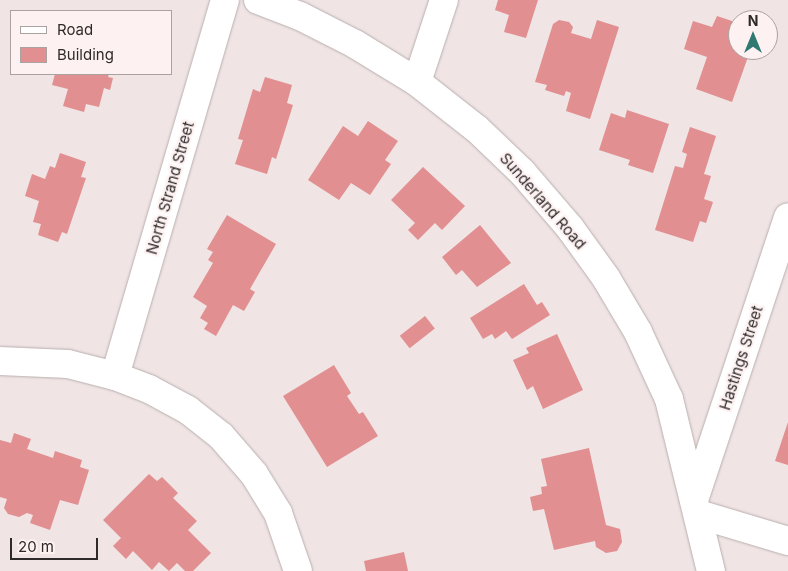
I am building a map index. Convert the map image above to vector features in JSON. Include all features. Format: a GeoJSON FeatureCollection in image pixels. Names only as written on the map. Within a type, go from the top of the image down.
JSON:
{"type":"FeatureCollection","features":[{"type":"Feature","properties":{"kind":"street","name":"North Strand Street"},"geometry":{"type":"LineString","coordinates":[[115,376],[225,0]]}},
{"type":"Feature","properties":{"kind":"street","name":"Sunderland Road"},"geometry":{"type":"LineString","coordinates":[[258,0],[300,16],[355,44],[417,82],[477,129],[522,172],[570,228],[606,278],[638,332],[669,399],[712,571]]}},
{"type":"Feature","properties":{"kind":"street"},"geometry":{"type":"LineString","coordinates":[[417,82],[444,0]]}},
{"type":"Feature","properties":{"kind":"street","name":"Hastings Street"},"geometry":{"type":"LineString","coordinates":[[696,507],[788,217]]}},
{"type":"Feature","properties":{"kind":"street"},"geometry":{"type":"LineString","coordinates":[[0,361],[68,364],[115,376],[149,389],[188,410],[221,436],[254,474],[278,513],[298,571]]}},
{"type":"Feature","properties":{"kind":"street"},"geometry":{"type":"LineString","coordinates":[[696,507],[788,541]]}},
{"type":"Feature","properties":{"kind":"building"},"geometry":{"type":"Polygon","coordinates":[[[498,0],[538,0],[526,38],[504,32],[509,15],[495,10],[498,0]]]}},
{"type":"Feature","properties":{"kind":"building"},"geometry":{"type":"Polygon","coordinates":[[[717,16],[728,20],[728,60],[747,60],[732,102],[696,89],[707,57],[684,49],[693,21],[712,27],[717,16]]]}},
{"type":"Feature","properties":{"kind":"building"},"geometry":{"type":"Polygon","coordinates":[[[559,20],[569,22],[573,27],[571,33],[591,39],[597,20],[619,27],[590,119],[566,111],[571,93],[566,91],[564,96],[545,90],[547,85],[535,82],[553,24],[559,20]]]}},
{"type":"Feature","properties":{"kind":"building"},"geometry":{"type":"Polygon","coordinates":[[[55,75],[109,75],[108,77],[113,78],[110,90],[104,88],[99,107],[86,104],[84,112],[63,106],[68,89],[52,85],[55,75]]]}},
{"type":"Feature","properties":{"kind":"building"},"geometry":{"type":"Polygon","coordinates":[[[265,77],[292,85],[287,103],[293,105],[276,159],[272,157],[267,174],[235,164],[243,140],[238,139],[253,89],[260,92],[265,77]]]}},
{"type":"Feature","properties":{"kind":"building"},"geometry":{"type":"Polygon","coordinates":[[[627,110],[669,124],[653,173],[628,165],[630,160],[599,150],[611,113],[625,118],[627,110]]]}},
{"type":"Feature","properties":{"kind":"building"},"geometry":{"type":"Polygon","coordinates":[[[368,121],[398,141],[385,160],[391,164],[370,195],[351,183],[339,200],[308,180],[343,126],[358,136],[368,121]]]}},
{"type":"Feature","properties":{"kind":"building"},"geometry":{"type":"Polygon","coordinates":[[[690,127],[716,136],[704,174],[711,176],[704,199],[713,202],[706,223],[700,221],[693,242],[655,230],[675,166],[683,168],[687,154],[682,152],[690,127]]]}},
{"type":"Feature","properties":{"kind":"building"},"geometry":{"type":"Polygon","coordinates":[[[60,153],[86,162],[81,177],[86,178],[67,234],[62,232],[58,242],[38,235],[41,224],[33,222],[39,201],[25,196],[32,174],[45,179],[50,166],[55,168],[60,153]]]}},
{"type":"Feature","properties":{"kind":"building"},"geometry":{"type":"Polygon","coordinates":[[[423,167],[465,206],[442,230],[435,223],[418,240],[408,230],[415,223],[391,200],[423,167]]]}},
{"type":"Feature","properties":{"kind":"building"},"geometry":{"type":"Polygon","coordinates":[[[227,215],[276,244],[250,289],[255,292],[244,311],[233,305],[216,336],[204,329],[208,323],[200,318],[207,306],[193,297],[213,263],[208,260],[213,252],[207,249],[227,215]]]}},
{"type":"Feature","properties":{"kind":"building"},"geometry":{"type":"Polygon","coordinates":[[[480,225],[511,263],[477,287],[462,270],[456,275],[442,257],[480,225]]]}},
{"type":"Feature","properties":{"kind":"building"},"geometry":{"type":"Polygon","coordinates":[[[524,284],[537,305],[542,302],[550,315],[512,339],[506,331],[495,339],[492,334],[483,339],[470,318],[524,284]]]}},
{"type":"Feature","properties":{"kind":"building"},"geometry":{"type":"Polygon","coordinates":[[[425,316],[435,329],[410,348],[400,336],[425,316]]]}},
{"type":"Feature","properties":{"kind":"building"},"geometry":{"type":"Polygon","coordinates":[[[557,334],[583,390],[543,409],[533,386],[527,390],[513,360],[529,353],[526,348],[557,334]]]}},
{"type":"Feature","properties":{"kind":"building"},"geometry":{"type":"Polygon","coordinates":[[[334,365],[351,393],[347,396],[359,414],[363,412],[378,436],[327,467],[283,396],[334,365]]]}},
{"type":"Feature","properties":{"kind":"building"},"geometry":{"type":"Polygon","coordinates":[[[788,422],[788,465],[775,461],[788,422]]]}},
{"type":"Feature","properties":{"kind":"building"},"geometry":{"type":"Polygon","coordinates":[[[14,433],[31,439],[27,449],[53,458],[55,451],[82,460],[80,467],[89,470],[78,505],[60,500],[50,530],[30,523],[33,515],[27,513],[19,517],[8,514],[4,508],[7,499],[0,497],[0,440],[11,443],[14,433]]]}},
{"type":"Feature","properties":{"kind":"building"},"geometry":{"type":"Polygon","coordinates":[[[589,448],[606,525],[620,529],[622,542],[617,551],[606,553],[596,547],[595,541],[554,550],[544,509],[533,511],[530,497],[542,494],[541,487],[547,486],[541,459],[589,448]]]}},
{"type":"Feature","properties":{"kind":"building"},"geometry":{"type":"Polygon","coordinates":[[[149,474],[157,481],[162,477],[178,493],[173,498],[197,521],[188,530],[211,553],[193,571],[185,571],[177,563],[169,571],[159,562],[152,570],[133,551],[126,559],[113,546],[121,538],[103,520],[149,474]]]}},
{"type":"Feature","properties":{"kind":"building"},"geometry":{"type":"Polygon","coordinates":[[[404,552],[408,571],[366,571],[364,561],[404,552]]]}}]}
